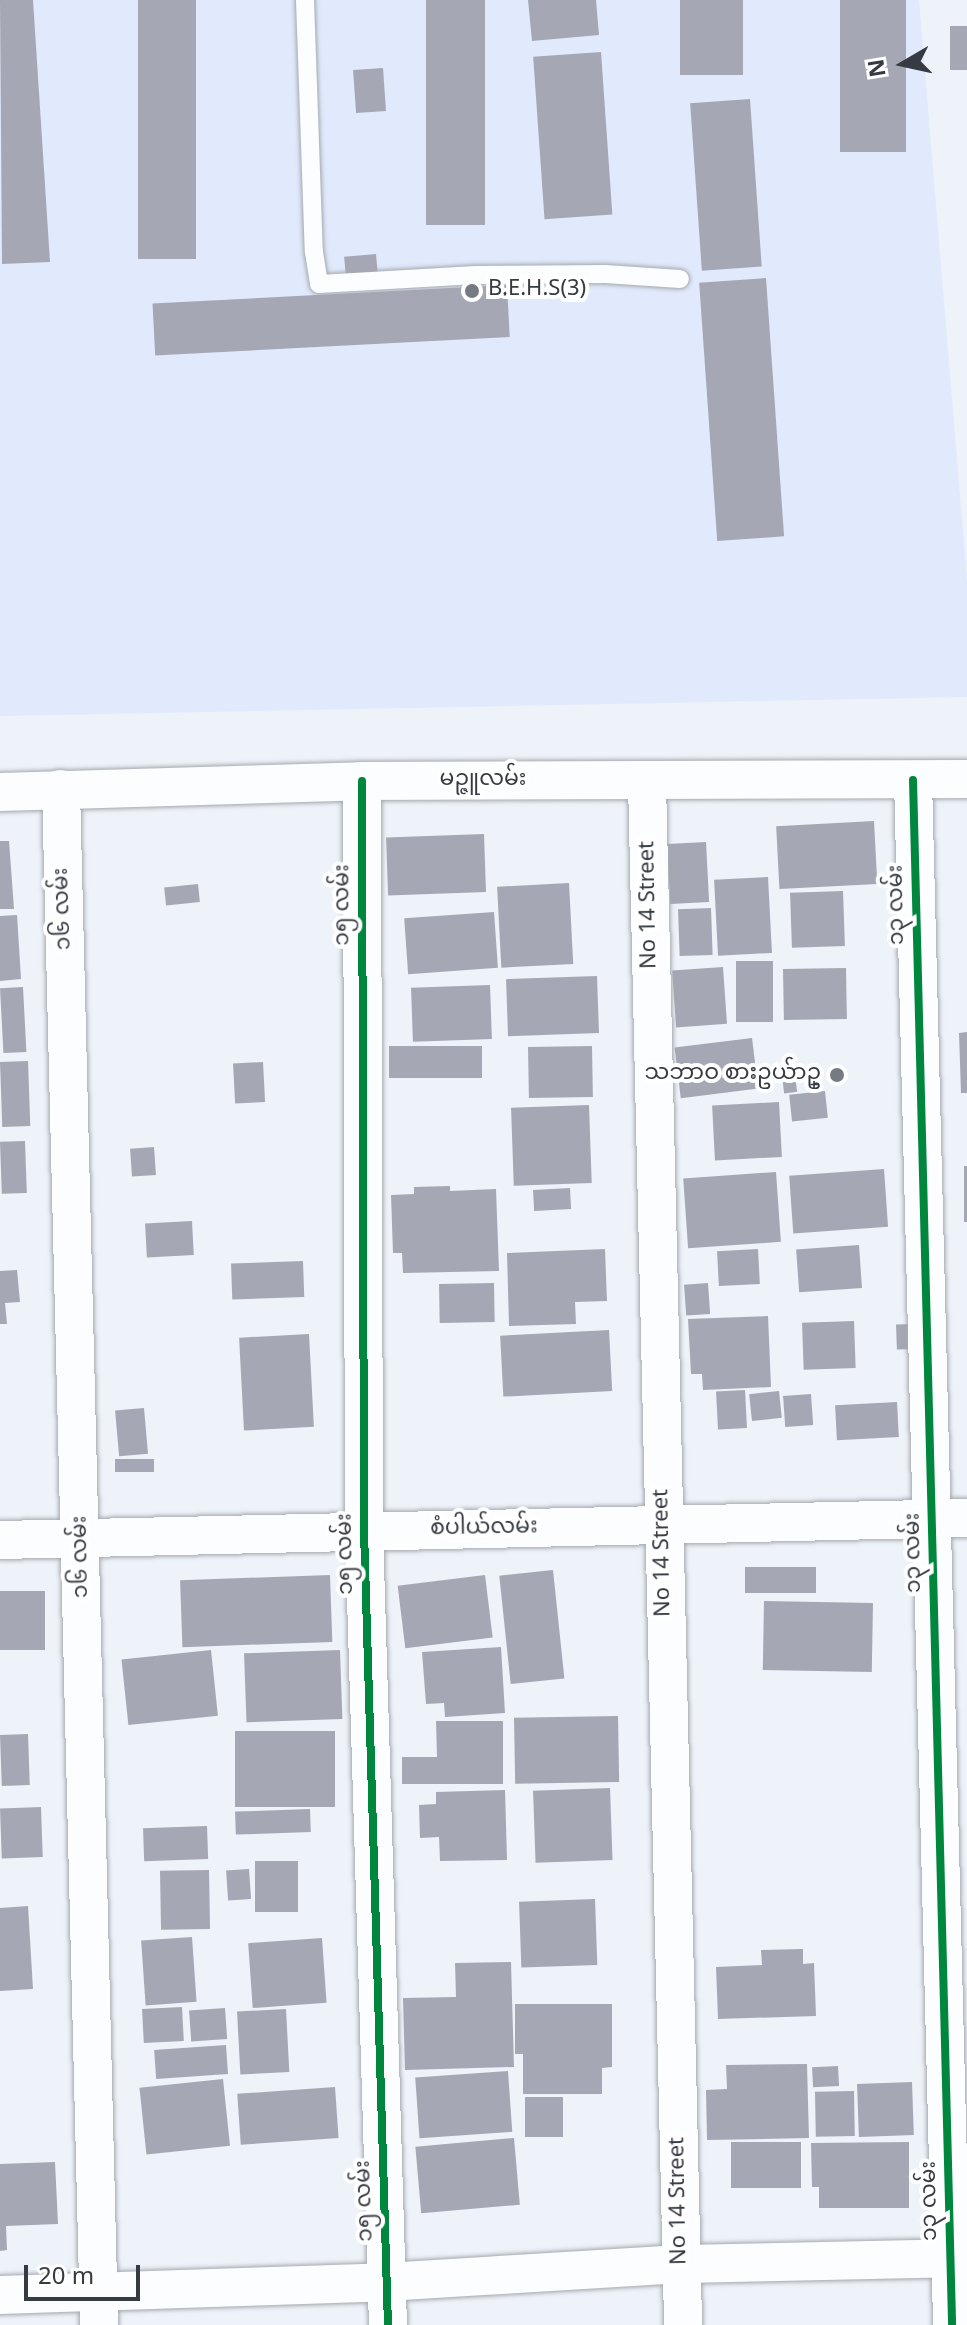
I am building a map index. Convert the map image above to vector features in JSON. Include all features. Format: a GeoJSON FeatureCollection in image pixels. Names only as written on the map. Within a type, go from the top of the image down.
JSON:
{"type":"FeatureCollection","features":[{"type":"Feature","properties":{"kind":"street","name":"မဉ္ဇူလမ်း"},"geometry":{"type":"LineString","coordinates":[[0,792],[362,781],[967,779]]}},
{"type":"Feature","properties":{"kind":"street","name":"၁၃ လမ်း"},"geometry":{"type":"LineString","coordinates":[[913,780],[950,1518],[958,2258],[952,2325]]}},
{"type":"Feature","properties":{"kind":"street","name":"၁၅ လမ်း"},"geometry":{"type":"LineString","coordinates":[[362,781],[364,1531],[388,2325]]}},
{"type":"Feature","properties":{"kind":"street","name":"No 14 Street"},"geometry":{"type":"LineString","coordinates":[[647,782],[683,2325]]}},
{"type":"Feature","properties":{"kind":"street","name":"၁၆ လမ်း"},"geometry":{"type":"LineString","coordinates":[[61,789],[99,2310]]}},
{"type":"Feature","properties":{"kind":"street","name":"စံပါယ်လမ်း"},"geometry":{"type":"LineString","coordinates":[[0,1540],[950,1518]]}},
{"type":"Feature","properties":{"kind":"street"},"geometry":{"type":"LineString","coordinates":[[0,2295],[99,2310],[386,2282],[681,2264],[958,2258]]}},
{"type":"Feature","properties":{"kind":"lane"},"geometry":{"type":"LineString","coordinates":[[305,0],[314,252],[319,284],[476,275],[605,274],[680,279]]}},
{"type":"Feature","properties":{"kind":"shaded area","name":"B.E.H.S(3)"},"geometry":{"type":"Polygon","coordinates":[[[0,0],[919,0],[967,581],[967,697],[0,716],[0,0]]]}},
{"type":"Feature","properties":{"kind":"building"},"geometry":{"type":"Polygon","coordinates":[[[0,0],[33,0],[50,262],[2,264],[0,0]]]}},
{"type":"Feature","properties":{"kind":"building"},"geometry":{"type":"Polygon","coordinates":[[[138,0],[196,0],[196,259],[138,259],[138,0]]]}},
{"type":"Feature","properties":{"kind":"building"},"geometry":{"type":"Polygon","coordinates":[[[426,0],[485,0],[485,225],[426,225],[426,0]]]}},
{"type":"Feature","properties":{"kind":"building"},"geometry":{"type":"Polygon","coordinates":[[[528,0],[596,0],[599,35],[532,41],[528,0]]]}},
{"type":"Feature","properties":{"kind":"building"},"geometry":{"type":"Polygon","coordinates":[[[680,0],[743,0],[743,75],[680,75],[680,0]]]}},
{"type":"Feature","properties":{"kind":"building"},"geometry":{"type":"Polygon","coordinates":[[[840,0],[906,0],[906,152],[840,152],[840,0]]]}},
{"type":"Feature","properties":{"kind":"building"},"geometry":{"type":"Polygon","coordinates":[[[950,26],[967,26],[967,70],[950,70],[950,26]]]}},
{"type":"Feature","properties":{"kind":"building"},"geometry":{"type":"Polygon","coordinates":[[[601,52],[612,215],[545,219],[533,57],[601,52]]]}},
{"type":"Feature","properties":{"kind":"building"},"geometry":{"type":"Polygon","coordinates":[[[383,68],[386,111],[356,113],[353,70],[383,68]]]}},
{"type":"Feature","properties":{"kind":"building"},"geometry":{"type":"Polygon","coordinates":[[[750,99],[762,267],[702,271],[690,103],[750,99]]]}},
{"type":"Feature","properties":{"kind":"building"},"geometry":{"type":"Polygon","coordinates":[[[376,254],[378,275],[346,278],[344,257],[376,254]]]}},
{"type":"Feature","properties":{"kind":"building"},"geometry":{"type":"Polygon","coordinates":[[[766,278],[784,536],[717,541],[699,283],[766,278]]]}},
{"type":"Feature","properties":{"kind":"building"},"geometry":{"type":"Polygon","coordinates":[[[507,285],[510,337],[155,356],[152,304],[507,285]]]}},
{"type":"Feature","properties":{"kind":"building"},"geometry":{"type":"Polygon","coordinates":[[[874,821],[877,884],[779,889],[776,826],[874,821]]]}},
{"type":"Feature","properties":{"kind":"building"},"geometry":{"type":"Polygon","coordinates":[[[484,834],[486,892],[388,895],[386,837],[484,834]]]}},
{"type":"Feature","properties":{"kind":"building"},"geometry":{"type":"Polygon","coordinates":[[[0,841],[9,841],[14,909],[0,909],[0,841]]]}},
{"type":"Feature","properties":{"kind":"building"},"geometry":{"type":"Polygon","coordinates":[[[706,842],[709,902],[670,904],[667,844],[706,842]]]}},
{"type":"Feature","properties":{"kind":"building"},"geometry":{"type":"Polygon","coordinates":[[[768,877],[772,953],[718,956],[714,880],[768,877]]]}},
{"type":"Feature","properties":{"kind":"building"},"geometry":{"type":"Polygon","coordinates":[[[569,883],[573,964],[501,968],[497,887],[569,883]]]}},
{"type":"Feature","properties":{"kind":"building"},"geometry":{"type":"Polygon","coordinates":[[[198,884],[200,902],[166,905],[164,888],[198,884]]]}},
{"type":"Feature","properties":{"kind":"building"},"geometry":{"type":"Polygon","coordinates":[[[843,891],[845,946],[792,948],[790,893],[843,891]]]}},
{"type":"Feature","properties":{"kind":"building"},"geometry":{"type":"Polygon","coordinates":[[[711,908],[713,955],[680,956],[678,909],[711,908]]]}},
{"type":"Feature","properties":{"kind":"building"},"geometry":{"type":"Polygon","coordinates":[[[494,912],[498,968],[408,974],[404,918],[494,912]]]}},
{"type":"Feature","properties":{"kind":"building"},"geometry":{"type":"Polygon","coordinates":[[[17,915],[21,979],[0,981],[0,916],[17,915]]]}},
{"type":"Feature","properties":{"kind":"building"},"geometry":{"type":"Polygon","coordinates":[[[736,961],[773,961],[773,1022],[736,1022],[736,961]]]}},
{"type":"Feature","properties":{"kind":"building"},"geometry":{"type":"Polygon","coordinates":[[[723,967],[727,1024],[676,1027],[672,971],[723,967]]]}},
{"type":"Feature","properties":{"kind":"building"},"geometry":{"type":"Polygon","coordinates":[[[846,968],[847,1019],[784,1020],[783,969],[846,968]]]}},
{"type":"Feature","properties":{"kind":"building"},"geometry":{"type":"Polygon","coordinates":[[[597,976],[599,1033],[508,1036],[506,979],[597,976]]]}},
{"type":"Feature","properties":{"kind":"building"},"geometry":{"type":"Polygon","coordinates":[[[490,985],[492,1039],[413,1042],[411,988],[490,985]]]}},
{"type":"Feature","properties":{"kind":"building"},"geometry":{"type":"Polygon","coordinates":[[[23,987],[26,1052],[3,1053],[0,988],[23,987]]]}},
{"type":"Feature","properties":{"kind":"building"},"geometry":{"type":"Polygon","coordinates":[[[967,1032],[967,1093],[961,1093],[959,1033],[967,1032]]]}},
{"type":"Feature","properties":{"kind":"building"},"geometry":{"type":"Polygon","coordinates":[[[752,1038],[758,1089],[681,1098],[675,1048],[752,1038]]]}},
{"type":"Feature","properties":{"kind":"building"},"geometry":{"type":"Polygon","coordinates":[[[389,1046],[482,1046],[482,1078],[389,1078],[389,1046]]]}},
{"type":"Feature","properties":{"kind":"building"},"geometry":{"type":"Polygon","coordinates":[[[592,1046],[593,1097],[529,1098],[528,1047],[592,1046]]]}},
{"type":"Feature","properties":{"kind":"building"},"geometry":{"type":"Polygon","coordinates":[[[28,1061],[30,1126],[2,1127],[0,1062],[28,1061]]]}},
{"type":"Feature","properties":{"kind":"building"},"geometry":{"type":"Polygon","coordinates":[[[263,1062],[265,1102],[235,1104],[233,1064],[263,1062]]]}},
{"type":"Feature","properties":{"kind":"building"},"geometry":{"type":"Polygon","coordinates":[[[795,1075],[797,1092],[784,1093],[782,1077],[795,1075]]]}},
{"type":"Feature","properties":{"kind":"building"},"geometry":{"type":"Polygon","coordinates":[[[825,1091],[828,1118],[792,1122],[789,1095],[825,1091]]]}},
{"type":"Feature","properties":{"kind":"building"},"geometry":{"type":"Polygon","coordinates":[[[779,1102],[782,1157],[715,1160],[712,1106],[779,1102]]]}},
{"type":"Feature","properties":{"kind":"building"},"geometry":{"type":"Polygon","coordinates":[[[589,1105],[592,1183],[514,1186],[511,1108],[589,1105]]]}},
{"type":"Feature","properties":{"kind":"building"},"geometry":{"type":"Polygon","coordinates":[[[25,1141],[27,1193],[2,1194],[0,1142],[25,1141]]]}},
{"type":"Feature","properties":{"kind":"building"},"geometry":{"type":"Polygon","coordinates":[[[154,1147],[156,1175],[132,1177],[130,1149],[154,1147]]]}},
{"type":"Feature","properties":{"kind":"building"},"geometry":{"type":"Polygon","coordinates":[[[964,1166],[967,1166],[967,1222],[964,1222],[964,1166]]]}},
{"type":"Feature","properties":{"kind":"building"},"geometry":{"type":"Polygon","coordinates":[[[884,1169],[888,1227],[793,1233],[789,1176],[884,1169]]]}},
{"type":"Feature","properties":{"kind":"building"},"geometry":{"type":"Polygon","coordinates":[[[776,1172],[781,1242],[688,1248],[683,1178],[776,1172]]]}},
{"type":"Feature","properties":{"kind":"building"},"geometry":{"type":"Polygon","coordinates":[[[450,1186],[450,1191],[496,1189],[499,1271],[403,1273],[402,1253],[393,1253],[391,1195],[414,1194],[414,1187],[450,1186]]]}},
{"type":"Feature","properties":{"kind":"building"},"geometry":{"type":"Polygon","coordinates":[[[570,1188],[571,1209],[534,1211],[533,1190],[570,1188]]]}},
{"type":"Feature","properties":{"kind":"building"},"geometry":{"type":"Polygon","coordinates":[[[192,1221],[194,1255],[147,1257],[145,1223],[192,1221]]]}},
{"type":"Feature","properties":{"kind":"building"},"geometry":{"type":"Polygon","coordinates":[[[859,1245],[862,1288],[799,1292],[796,1249],[859,1245]]]}},
{"type":"Feature","properties":{"kind":"building"},"geometry":{"type":"Polygon","coordinates":[[[605,1249],[607,1301],[575,1302],[576,1324],[509,1326],[507,1253],[605,1249]]]}},
{"type":"Feature","properties":{"kind":"building"},"geometry":{"type":"Polygon","coordinates":[[[758,1249],[760,1284],[719,1286],[717,1251],[758,1249]]]}},
{"type":"Feature","properties":{"kind":"building"},"geometry":{"type":"Polygon","coordinates":[[[303,1261],[304,1297],[232,1299],[231,1264],[303,1261]]]}},
{"type":"Feature","properties":{"kind":"building"},"geometry":{"type":"Polygon","coordinates":[[[17,1270],[20,1302],[5,1303],[7,1324],[0,1324],[0,1271],[17,1270]]]}},
{"type":"Feature","properties":{"kind":"building"},"geometry":{"type":"Polygon","coordinates":[[[494,1283],[495,1322],[440,1323],[439,1284],[494,1283]]]}},
{"type":"Feature","properties":{"kind":"building"},"geometry":{"type":"Polygon","coordinates":[[[708,1283],[710,1314],[686,1316],[684,1285],[708,1283]]]}},
{"type":"Feature","properties":{"kind":"building"},"geometry":{"type":"Polygon","coordinates":[[[768,1316],[771,1387],[703,1390],[702,1374],[691,1374],[688,1319],[768,1316]]]}},
{"type":"Feature","properties":{"kind":"building"},"geometry":{"type":"Polygon","coordinates":[[[854,1321],[856,1368],[804,1370],[802,1323],[854,1321]]]}},
{"type":"Feature","properties":{"kind":"building"},"geometry":{"type":"Polygon","coordinates":[[[913,1324],[914,1349],[897,1350],[896,1325],[913,1324]]]}},
{"type":"Feature","properties":{"kind":"building"},"geometry":{"type":"Polygon","coordinates":[[[609,1330],[612,1391],[503,1397],[500,1336],[609,1330]]]}},
{"type":"Feature","properties":{"kind":"building"},"geometry":{"type":"Polygon","coordinates":[[[309,1334],[314,1427],[244,1431],[239,1338],[309,1334]]]}},
{"type":"Feature","properties":{"kind":"building"},"geometry":{"type":"Polygon","coordinates":[[[745,1390],[747,1428],[718,1429],[716,1392],[745,1390]]]}},
{"type":"Feature","properties":{"kind":"building"},"geometry":{"type":"Polygon","coordinates":[[[779,1391],[782,1418],[752,1421],[749,1394],[779,1391]]]}},
{"type":"Feature","properties":{"kind":"building"},"geometry":{"type":"Polygon","coordinates":[[[811,1394],[813,1425],[785,1427],[783,1396],[811,1394]]]}},
{"type":"Feature","properties":{"kind":"building"},"geometry":{"type":"Polygon","coordinates":[[[897,1402],[899,1437],[837,1440],[835,1405],[897,1402]]]}},
{"type":"Feature","properties":{"kind":"building"},"geometry":{"type":"Polygon","coordinates":[[[144,1408],[148,1454],[119,1456],[115,1411],[144,1408]]]}},
{"type":"Feature","properties":{"kind":"building"},"geometry":{"type":"Polygon","coordinates":[[[115,1459],[154,1459],[154,1472],[115,1472],[115,1459]]]}},
{"type":"Feature","properties":{"kind":"building"},"geometry":{"type":"Polygon","coordinates":[[[745,1567],[816,1567],[816,1593],[745,1593],[745,1567]]]}},
{"type":"Feature","properties":{"kind":"building"},"geometry":{"type":"Polygon","coordinates":[[[553,1570],[564,1678],[511,1684],[499,1576],[553,1570]]]}},
{"type":"Feature","properties":{"kind":"building"},"geometry":{"type":"Polygon","coordinates":[[[330,1575],[332,1642],[182,1647],[180,1580],[330,1575]]]}},
{"type":"Feature","properties":{"kind":"building"},"geometry":{"type":"Polygon","coordinates":[[[485,1575],[493,1638],[405,1648],[398,1586],[485,1575]]]}},
{"type":"Feature","properties":{"kind":"building"},"geometry":{"type":"Polygon","coordinates":[[[0,1591],[45,1591],[45,1650],[0,1650],[0,1591]]]}},
{"type":"Feature","properties":{"kind":"building"},"geometry":{"type":"Polygon","coordinates":[[[764,1601],[873,1603],[872,1672],[763,1670],[764,1601]]]}},
{"type":"Feature","properties":{"kind":"building"},"geometry":{"type":"Polygon","coordinates":[[[501,1647],[505,1713],[445,1717],[444,1703],[426,1704],[422,1652],[501,1647]]]}},
{"type":"Feature","properties":{"kind":"building"},"geometry":{"type":"Polygon","coordinates":[[[211,1650],[218,1716],[128,1725],[121,1659],[211,1650]]]}},
{"type":"Feature","properties":{"kind":"building"},"geometry":{"type":"Polygon","coordinates":[[[340,1650],[342,1719],[246,1722],[244,1653],[340,1650]]]}},
{"type":"Feature","properties":{"kind":"building"},"geometry":{"type":"Polygon","coordinates":[[[618,1716],[619,1782],[515,1784],[514,1718],[618,1716]]]}},
{"type":"Feature","properties":{"kind":"building"},"geometry":{"type":"Polygon","coordinates":[[[436,1721],[503,1721],[503,1784],[402,1784],[402,1757],[437,1757],[436,1721]]]}},
{"type":"Feature","properties":{"kind":"building"},"geometry":{"type":"Polygon","coordinates":[[[235,1731],[335,1731],[335,1807],[235,1807],[235,1731]]]}},
{"type":"Feature","properties":{"kind":"building"},"geometry":{"type":"Polygon","coordinates":[[[28,1734],[30,1785],[2,1786],[0,1735],[28,1734]]]}},
{"type":"Feature","properties":{"kind":"building"},"geometry":{"type":"Polygon","coordinates":[[[610,1788],[613,1860],[536,1863],[533,1791],[610,1788]]]}},
{"type":"Feature","properties":{"kind":"building"},"geometry":{"type":"Polygon","coordinates":[[[505,1790],[507,1860],[440,1861],[439,1837],[420,1838],[419,1805],[436,1804],[436,1792],[505,1790]]]}},
{"type":"Feature","properties":{"kind":"building"},"geometry":{"type":"Polygon","coordinates":[[[41,1807],[43,1857],[2,1858],[0,1808],[41,1807]]]}},
{"type":"Feature","properties":{"kind":"building"},"geometry":{"type":"Polygon","coordinates":[[[310,1809],[311,1832],[236,1835],[235,1812],[310,1809]]]}},
{"type":"Feature","properties":{"kind":"building"},"geometry":{"type":"Polygon","coordinates":[[[207,1826],[208,1859],[144,1861],[143,1828],[207,1826]]]}},
{"type":"Feature","properties":{"kind":"building"},"geometry":{"type":"Polygon","coordinates":[[[255,1861],[298,1861],[298,1912],[255,1912],[255,1861]]]}},
{"type":"Feature","properties":{"kind":"building"},"geometry":{"type":"Polygon","coordinates":[[[249,1869],[251,1899],[228,1901],[226,1871],[249,1869]]]}},
{"type":"Feature","properties":{"kind":"building"},"geometry":{"type":"Polygon","coordinates":[[[209,1870],[210,1929],[161,1930],[160,1871],[209,1870]]]}},
{"type":"Feature","properties":{"kind":"building"},"geometry":{"type":"Polygon","coordinates":[[[595,1899],[597,1965],[521,1968],[519,1902],[595,1899]]]}},
{"type":"Feature","properties":{"kind":"building"},"geometry":{"type":"Polygon","coordinates":[[[28,1906],[33,1989],[0,1991],[0,1908],[28,1906]]]}},
{"type":"Feature","properties":{"kind":"building"},"geometry":{"type":"Polygon","coordinates":[[[192,1937],[197,2002],[146,2005],[141,1941],[192,1937]]]}},
{"type":"Feature","properties":{"kind":"building"},"geometry":{"type":"Polygon","coordinates":[[[322,1938],[327,2003],[253,2008],[248,1943],[322,1938]]]}},
{"type":"Feature","properties":{"kind":"building"},"geometry":{"type":"Polygon","coordinates":[[[803,1949],[803,1964],[814,1963],[816,2016],[718,2019],[716,1967],[762,1965],[761,1950],[803,1949]]]}},
{"type":"Feature","properties":{"kind":"building"},"geometry":{"type":"Polygon","coordinates":[[[511,1962],[514,2067],[405,2070],[403,1998],[456,1997],[455,1963],[511,1962]]]}},
{"type":"Feature","properties":{"kind":"building"},"geometry":{"type":"Polygon","coordinates":[[[515,2004],[612,2004],[612,2067],[602,2068],[602,2094],[523,2094],[523,2054],[515,2054],[515,2004]]]}},
{"type":"Feature","properties":{"kind":"building"},"geometry":{"type":"Polygon","coordinates":[[[182,2007],[184,2041],[144,2043],[142,2009],[182,2007]]]}},
{"type":"Feature","properties":{"kind":"building"},"geometry":{"type":"Polygon","coordinates":[[[225,2008],[227,2039],[191,2041],[189,2011],[225,2008]]]}},
{"type":"Feature","properties":{"kind":"building"},"geometry":{"type":"Polygon","coordinates":[[[286,2009],[289,2072],[240,2074],[237,2012],[286,2009]]]}},
{"type":"Feature","properties":{"kind":"building"},"geometry":{"type":"Polygon","coordinates":[[[226,2045],[228,2074],[156,2079],[154,2050],[226,2045]]]}},
{"type":"Feature","properties":{"kind":"building"},"geometry":{"type":"Polygon","coordinates":[[[807,2064],[809,2138],[707,2140],[706,2090],[727,2089],[726,2065],[807,2064]]]}},
{"type":"Feature","properties":{"kind":"building"},"geometry":{"type":"Polygon","coordinates":[[[838,2066],[839,2086],[813,2087],[812,2067],[838,2066]]]}},
{"type":"Feature","properties":{"kind":"building"},"geometry":{"type":"Polygon","coordinates":[[[508,2071],[512,2132],[419,2138],[415,2077],[508,2071]]]}},
{"type":"Feature","properties":{"kind":"building"},"geometry":{"type":"Polygon","coordinates":[[[223,2079],[230,2146],[146,2154],[139,2088],[223,2079]]]}},
{"type":"Feature","properties":{"kind":"building"},"geometry":{"type":"Polygon","coordinates":[[[912,2082],[914,2135],[859,2137],[857,2084],[912,2082]]]}},
{"type":"Feature","properties":{"kind":"building"},"geometry":{"type":"Polygon","coordinates":[[[335,2087],[339,2138],[241,2145],[237,2094],[335,2087]]]}},
{"type":"Feature","properties":{"kind":"building"},"geometry":{"type":"Polygon","coordinates":[[[854,2091],[855,2136],[816,2137],[815,2092],[854,2091]]]}},
{"type":"Feature","properties":{"kind":"building"},"geometry":{"type":"Polygon","coordinates":[[[525,2097],[563,2097],[563,2137],[525,2137],[525,2097]]]}},
{"type":"Feature","properties":{"kind":"building"},"geometry":{"type":"Polygon","coordinates":[[[514,2138],[520,2205],[421,2213],[415,2147],[514,2138]]]}},
{"type":"Feature","properties":{"kind":"building"},"geometry":{"type":"Polygon","coordinates":[[[731,2142],[801,2142],[801,2188],[731,2188],[731,2142]]]}},
{"type":"Feature","properties":{"kind":"building"},"geometry":{"type":"Polygon","coordinates":[[[909,2142],[909,2208],[819,2208],[819,2187],[812,2187],[811,2143],[909,2142]]]}},
{"type":"Feature","properties":{"kind":"building"},"geometry":{"type":"Polygon","coordinates":[[[55,2162],[58,2224],[6,2226],[7,2250],[0,2251],[0,2164],[55,2162]]]}},
{"type":"Feature","properties":{"kind":"cycle path"},"geometry":{"type":"LineString","coordinates":[[913,780],[952,2325]]}},
{"type":"Feature","properties":{"kind":"cycle path"},"geometry":{"type":"LineString","coordinates":[[362,781],[364,1531],[388,2325]]}},
{"type":"Feature","properties":{"kind":"place","name":"B.E.H.S(3)"},"geometry":{"type":"Point","coordinates":[472,291]}},
{"type":"Feature","properties":{"kind":"place","name":"သဘာဝ စားဥယ်ာဥ္"},"geometry":{"type":"Point","coordinates":[837,1075]}}]}
